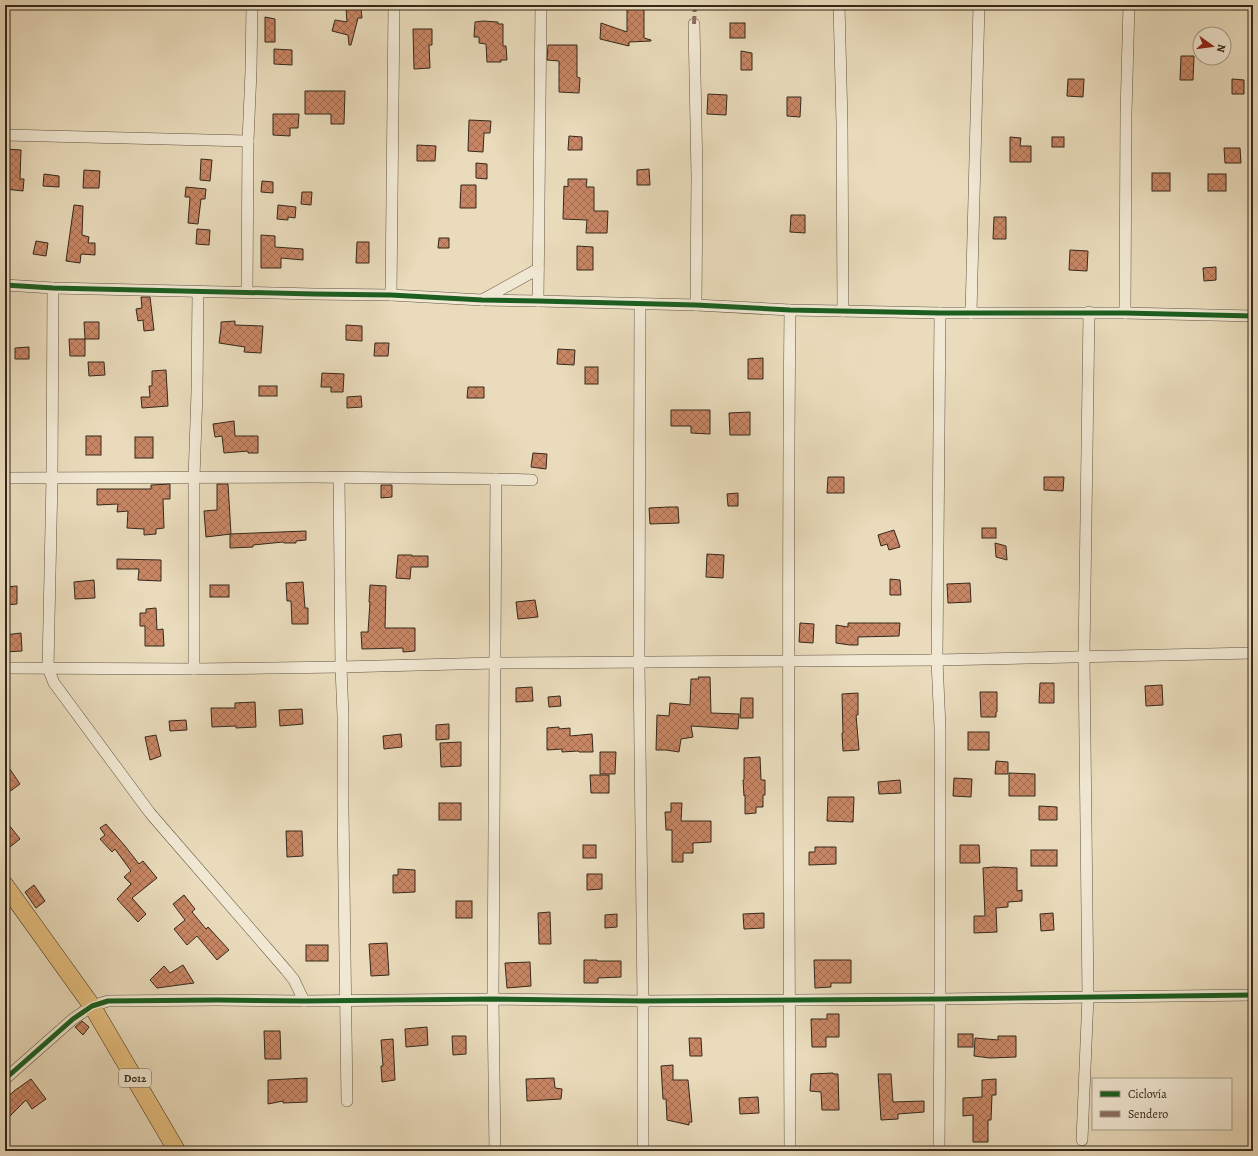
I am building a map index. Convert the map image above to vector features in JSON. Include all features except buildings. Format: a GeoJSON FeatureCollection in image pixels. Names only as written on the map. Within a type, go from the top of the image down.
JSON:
{"type":"FeatureCollection","features":[{"type":"Feature","properties":{"kind":"main road","name":"D012"},"geometry":{"type":"LineString","coordinates":[[5,885],[92,1006],[177,1151]]}},
{"type":"Feature","properties":{"kind":"street"},"geometry":{"type":"LineString","coordinates":[[247,292],[248,140],[252,5]]}},
{"type":"Feature","properties":{"kind":"street"},"geometry":{"type":"LineString","coordinates":[[391,295],[394,5]]}},
{"type":"Feature","properties":{"kind":"street"},"geometry":{"type":"LineString","coordinates":[[538,300],[541,5]]}},
{"type":"Feature","properties":{"kind":"street"},"geometry":{"type":"LineString","coordinates":[[839,5],[842,123],[842,311]]}},
{"type":"Feature","properties":{"kind":"street"},"geometry":{"type":"LineString","coordinates":[[971,313],[979,5]]}},
{"type":"Feature","properties":{"kind":"street"},"geometry":{"type":"LineString","coordinates":[[1125,312],[1126,113],[1129,5]]}},
{"type":"Feature","properties":{"kind":"street"},"geometry":{"type":"LineString","coordinates":[[694,24],[697,176],[696,305]]}},
{"type":"Feature","properties":{"kind":"street"},"geometry":{"type":"LineString","coordinates":[[5,135],[248,140]]}},
{"type":"Feature","properties":{"kind":"street"},"geometry":{"type":"LineString","coordinates":[[482,300],[538,269]]}},
{"type":"Feature","properties":{"kind":"street"},"geometry":{"type":"LineString","coordinates":[[5,285],[53,288],[391,295],[482,300],[538,300],[696,305],[790,310],[940,313],[1125,312],[1253,316]]}},
{"type":"Feature","properties":{"kind":"street"},"geometry":{"type":"LineString","coordinates":[[53,288],[52,478],[48,668],[54,683],[150,813],[286,970],[294,980],[304,1001]]}},
{"type":"Feature","properties":{"kind":"street"},"geometry":{"type":"LineString","coordinates":[[194,669],[194,478],[198,291]]}},
{"type":"Feature","properties":{"kind":"street"},"geometry":{"type":"LineString","coordinates":[[640,304],[639,662],[643,1001],[643,1151]]}},
{"type":"Feature","properties":{"kind":"street"},"geometry":{"type":"LineString","coordinates":[[790,310],[788,661],[790,1151]]}},
{"type":"Feature","properties":{"kind":"street"},"geometry":{"type":"LineString","coordinates":[[1082,1140],[1088,996],[1084,656],[1089,312]]}},
{"type":"Feature","properties":{"kind":"street"},"geometry":{"type":"LineString","coordinates":[[939,1151],[940,728],[937,660],[940,313]]}},
{"type":"Feature","properties":{"kind":"street"},"geometry":{"type":"LineString","coordinates":[[5,478],[339,478],[532,480]]}},
{"type":"Feature","properties":{"kind":"street"},"geometry":{"type":"LineString","coordinates":[[339,478],[347,1101]]}},
{"type":"Feature","properties":{"kind":"street"},"geometry":{"type":"LineString","coordinates":[[494,1151],[493,999],[496,479]]}},
{"type":"Feature","properties":{"kind":"street"},"geometry":{"type":"LineString","coordinates":[[5,668],[341,668],[495,663],[937,660],[1253,653]]}},
{"type":"Feature","properties":{"kind":"street"},"geometry":{"type":"LineString","coordinates":[[5,1079],[73,1020],[92,1006],[108,1001],[493,999],[643,1001],[1253,995]]}},
{"type":"Feature","properties":{"kind":"marked path"},"geometry":{"type":"LineString","coordinates":[[694,24],[695,5]]}},
{"type":"Feature","properties":{"kind":"cycle path"},"geometry":{"type":"LineString","coordinates":[[5,285],[53,288],[391,295],[482,300],[696,305],[790,310],[940,313],[1125,313],[1253,316]]}},
{"type":"Feature","properties":{"kind":"cycle path"},"geometry":{"type":"LineString","coordinates":[[5,1079],[73,1019],[92,1006],[108,1001],[493,999],[643,1001],[1253,995]]}}]}
